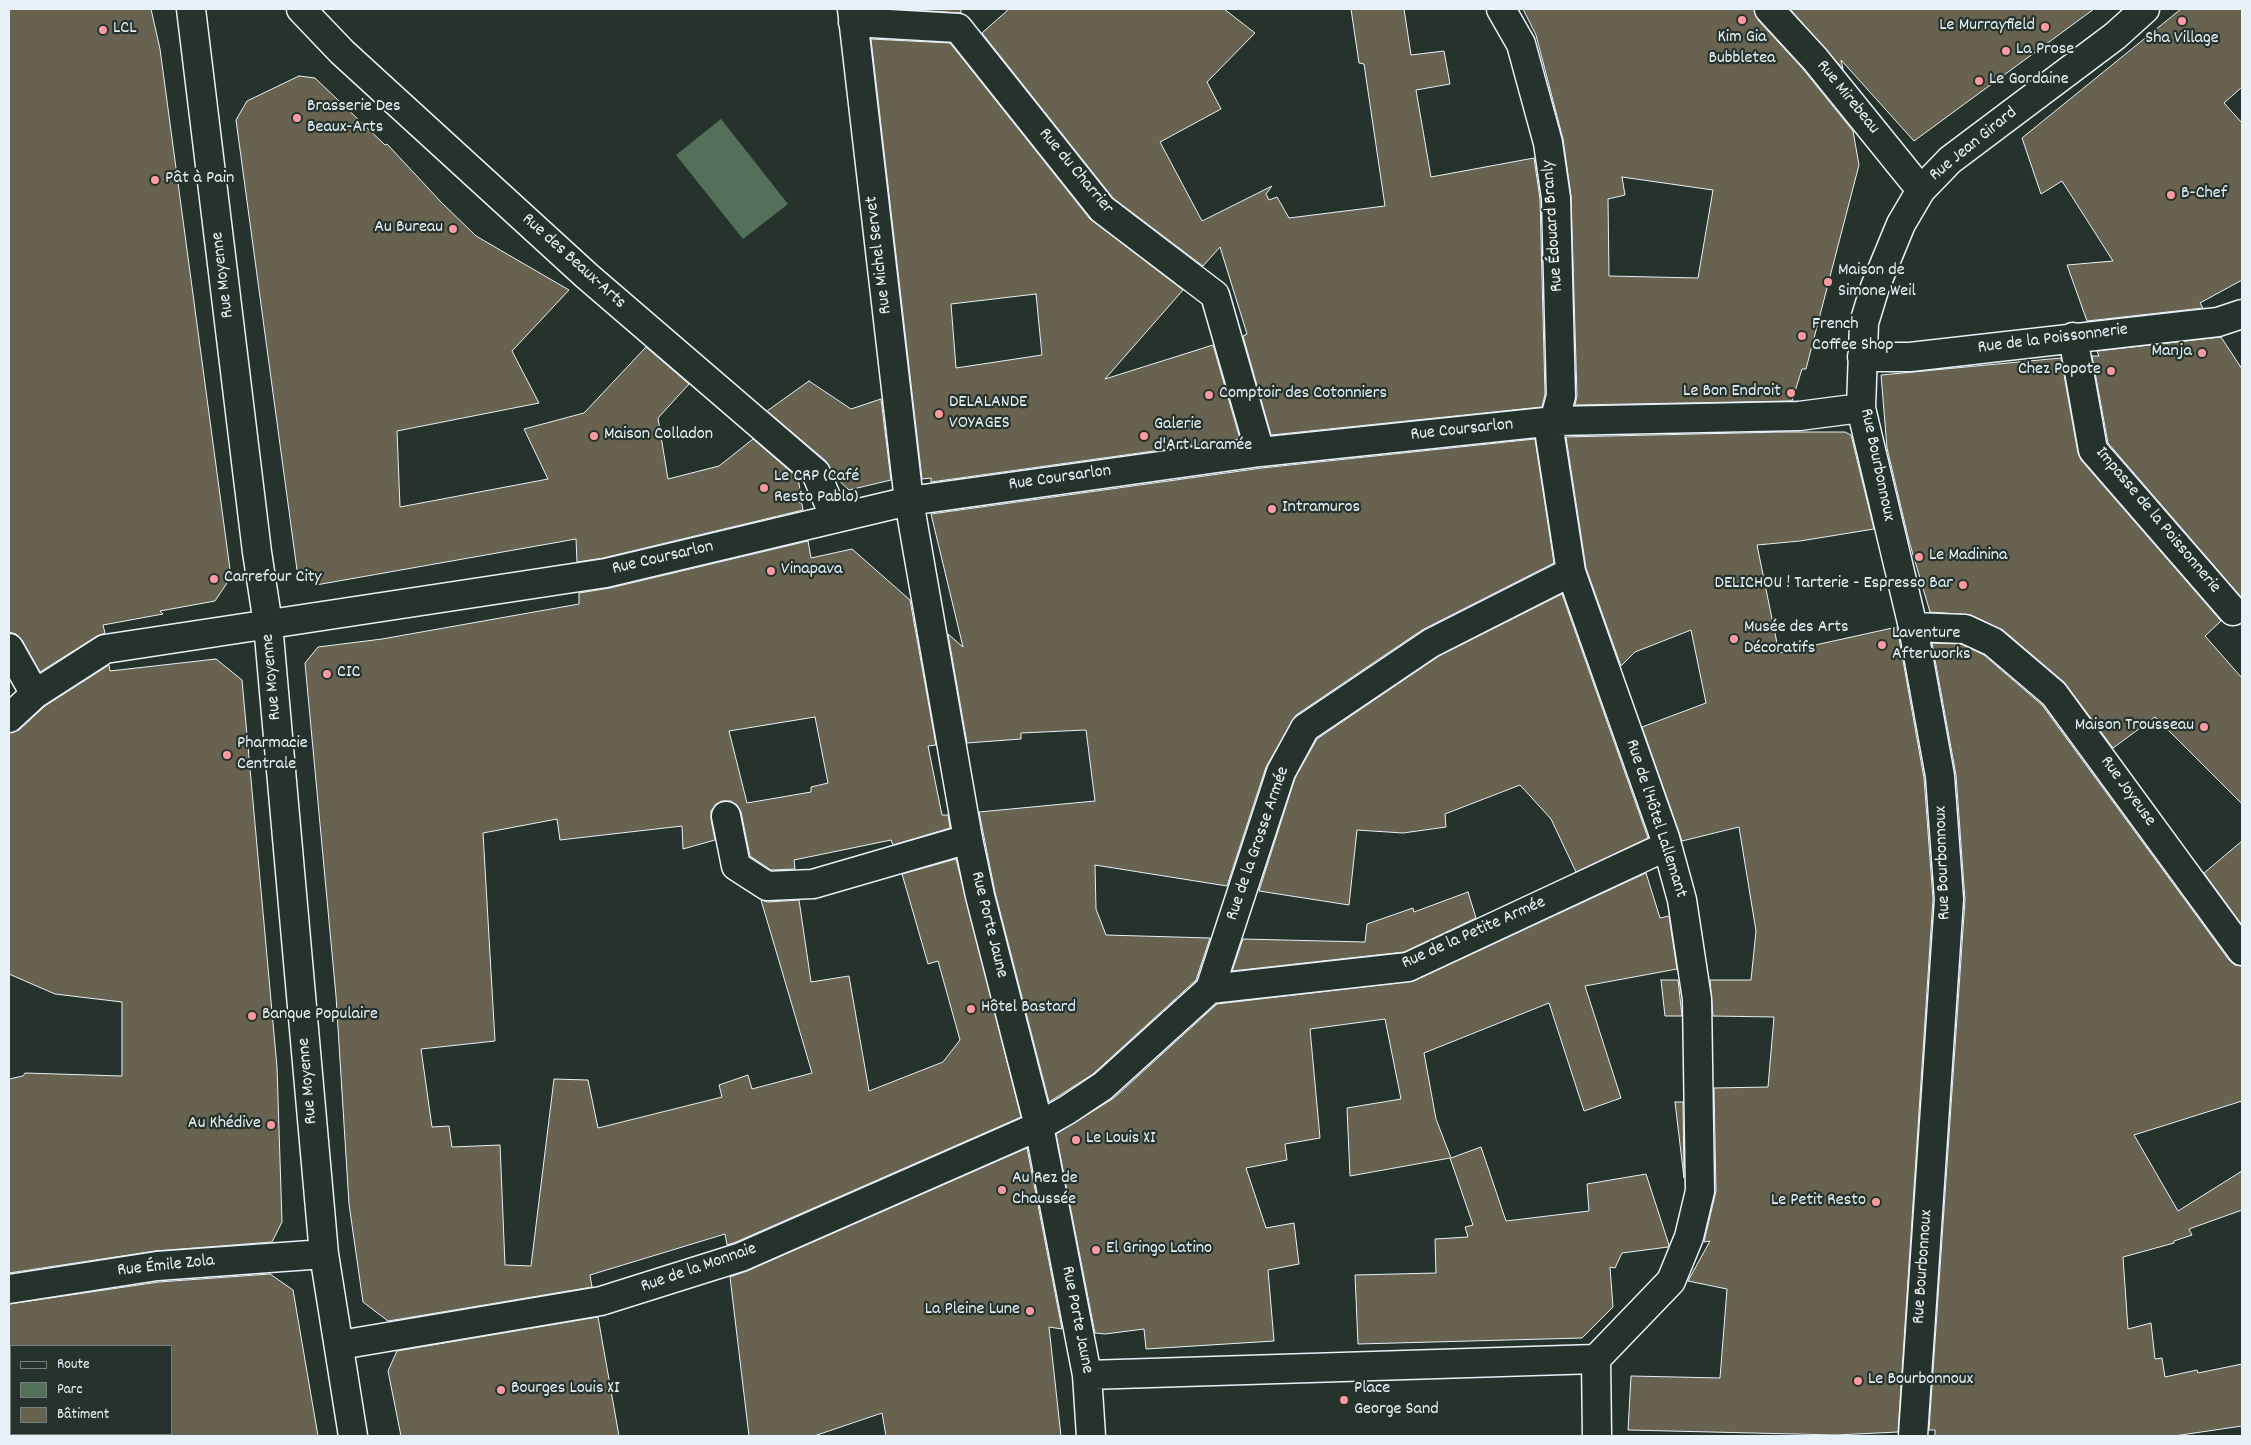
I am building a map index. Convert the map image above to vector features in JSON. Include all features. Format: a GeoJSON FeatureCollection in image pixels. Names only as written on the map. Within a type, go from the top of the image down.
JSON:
{"type":"FeatureCollection","features":[{"type":"Feature","properties":{"kind":"street","name":"Rue Moyenne"},"geometry":{"type":"LineString","coordinates":[[191,9],[256,552],[268,624],[324,1254],[353,1436]]}},
{"type":"Feature","properties":{"kind":"street","name":"Rue des Beaux-Arts"},"geometry":{"type":"LineString","coordinates":[[301,9],[342,52],[587,276],[816,473],[835,518]]}},
{"type":"Feature","properties":{"kind":"street","name":"Rue Édouard Branly"},"geometry":{"type":"LineString","coordinates":[[1501,9],[1521,44],[1548,143],[1556,198],[1561,396],[1555,421]]}},
{"type":"Feature","properties":{"kind":"street","name":"Rue Mirebeau"},"geometry":{"type":"LineString","coordinates":[[1769,9],[1815,59],[1921,190]]}},
{"type":"Feature","properties":{"kind":"street","name":"Rue Jean Girard"},"geometry":{"type":"LineString","coordinates":[[1862,357],[1864,323],[1875,287],[1902,224],[1921,190],[1950,160],[2115,36],[2145,9]]}},
{"type":"Feature","properties":{"kind":"street","name":"Rue du Charrier"},"geometry":{"type":"LineString","coordinates":[[853,16],[958,28],[1102,209],[1215,295],[1260,452]]}},
{"type":"Feature","properties":{"kind":"street","name":"Rue Michel Servet"},"geometry":{"type":"LineString","coordinates":[[853,16],[909,501]]}},
{"type":"Feature","properties":{"kind":"street","name":"Rue de la Poissonnerie"},"geometry":{"type":"LineString","coordinates":[[1862,357],[1910,357],[2218,322],[2242,314]]}},
{"type":"Feature","properties":{"kind":"street","name":"Impasse de la Poissonnerie"},"geometry":{"type":"LineString","coordinates":[[2073,337],[2093,450],[2233,611]]}},
{"type":"Feature","properties":{"kind":"street","name":"Rue Bourbonnoux"},"geometry":{"type":"LineString","coordinates":[[1862,357],[1861,408],[1913,627],[1940,776],[1948,899],[1913,1436]]}},
{"type":"Feature","properties":{"kind":"street","name":"Rue Coursarlon"},"geometry":{"type":"LineString","coordinates":[[9,718],[35,694],[105,649],[606,573],[909,501],[1260,452],[1555,421],[1800,416],[1861,408]]}},
{"type":"Feature","properties":{"kind":"street","name":"Rue de l'Hôtel Lallemant"},"geometry":{"type":"LineString","coordinates":[[1555,421],[1550,436],[1571,572],[1667,846],[1682,900],[1697,999],[1700,1191],[1689,1237],[1671,1281],[1596,1358]]}},
{"type":"Feature","properties":{"kind":"street","name":"Rue Porte Jaune"},"geometry":{"type":"LineString","coordinates":[[909,501],[968,839],[980,896],[1039,1126],[1087,1375],[1091,1436]]}},
{"type":"Feature","properties":{"kind":"street","name":"Rue de la Grosse Armée"},"geometry":{"type":"LineString","coordinates":[[1039,1126],[1103,1086],[1210,989],[1281,772],[1305,728],[1431,642],[1571,572]]}},
{"type":"Feature","properties":{"kind":"street","name":"Rue Joyeuse"},"geometry":{"type":"LineString","coordinates":[[1913,627],[1965,629],[1993,642],[2054,694],[2242,950]]}},
{"type":"Feature","properties":{"kind":"street"},"geometry":{"type":"LineString","coordinates":[[9,648],[35,694]]}},
{"type":"Feature","properties":{"kind":"street"},"geometry":{"type":"LineString","coordinates":[[726,816],[736,866],[767,886],[813,884],[968,839]]}},
{"type":"Feature","properties":{"kind":"street","name":"Rue de la Petite Armée"},"geometry":{"type":"LineString","coordinates":[[1210,989],[1408,967],[1667,846]]}},
{"type":"Feature","properties":{"kind":"street","name":"Rue de la Monnaie"},"geometry":{"type":"LineString","coordinates":[[340,1345],[610,1298],[742,1257],[1039,1126]]}},
{"type":"Feature","properties":{"kind":"street","name":"Rue Émile Zola"},"geometry":{"type":"LineString","coordinates":[[9,1289],[157,1266],[324,1254]]}},
{"type":"Feature","properties":{"kind":"street"},"geometry":{"type":"LineString","coordinates":[[1087,1375],[1596,1358],[1597,1434]]}},
{"type":"Feature","properties":{"kind":"green space"},"geometry":{"type":"Polygon","coordinates":[[[721,119],[788,204],[743,239],[676,155],[721,119]]]}},
{"type":"Feature","properties":{"kind":"building"},"geometry":{"type":"Polygon","coordinates":[[[9,9],[151,9],[160,49],[231,577],[215,601],[160,611],[163,614],[103,625],[105,633],[97,636],[40,672],[22,640],[16,634],[9,632],[9,9]]]}},
{"type":"Feature","properties":{"kind":"building"},"geometry":{"type":"Polygon","coordinates":[[[895,9],[961,9],[961,13],[895,9]]]}},
{"type":"Feature","properties":{"kind":"building"},"geometry":{"type":"Polygon","coordinates":[[[1009,9],[1224,9],[1255,33],[1207,82],[1221,109],[1160,142],[1202,221],[1272,186],[1266,194],[1269,200],[1277,197],[1289,218],[1385,206],[1364,64],[1359,63],[1351,9],[1404,9],[1411,55],[1444,51],[1450,84],[1416,90],[1431,177],[1534,158],[1540,199],[1545,394],[1542,407],[1271,435],[1243,336],[1247,334],[1220,247],[1203,266],[1113,198],[982,33],[1009,9]]]}},
{"type":"Feature","properties":{"kind":"building"},"geometry":{"type":"Polygon","coordinates":[[[1523,9],[1754,9],[1758,20],[1803,69],[1853,131],[1859,165],[1806,369],[1802,369],[1792,401],[1575,405],[1577,396],[1571,196],[1563,139],[1536,35],[1523,9]],[[1622,177],[1625,195],[1608,199],[1609,276],[1698,278],[1713,190],[1622,177]]]}},
{"type":"Feature","properties":{"kind":"building"},"geometry":{"type":"Polygon","coordinates":[[[1790,9],[2094,9],[1914,141],[1841,60],[1843,69],[1790,9]]]}},
{"type":"Feature","properties":{"kind":"building"},"geometry":{"type":"Polygon","coordinates":[[[2181,9],[2242,9],[2242,87],[2224,103],[2242,123],[2242,280],[2200,303],[2203,308],[2087,321],[2067,265],[2113,261],[2062,181],[2041,194],[2022,138],[2181,9]]]}},
{"type":"Feature","properties":{"kind":"building"},"geometry":{"type":"Polygon","coordinates":[[[871,39],[950,43],[1090,219],[1183,290],[1105,379],[1213,345],[1240,439],[931,482],[931,478],[922,479],[871,39]],[[1036,294],[951,304],[956,368],[1042,355],[1036,294]]]}},
{"type":"Feature","properties":{"kind":"building"},"geometry":{"type":"Polygon","coordinates":[[[299,76],[315,78],[385,145],[387,144],[441,202],[476,236],[569,290],[512,351],[539,403],[397,431],[400,507],[548,479],[524,429],[584,413],[646,347],[689,384],[658,418],[668,479],[719,466],[753,439],[798,478],[802,501],[799,502],[802,504],[803,510],[603,558],[577,562],[576,539],[316,585],[297,570],[236,120],[247,101],[299,76]]]}},
{"type":"Feature","properties":{"kind":"building"},"geometry":{"type":"Polygon","coordinates":[[[2221,337],[2242,369],[2242,598],[2108,443],[2092,356],[2099,356],[2097,351],[2221,337]]]}},
{"type":"Feature","properties":{"kind":"building"},"geometry":{"type":"Polygon","coordinates":[[[2061,358],[2078,453],[2081,460],[2221,621],[2205,636],[2242,678],[2242,804],[2155,717],[2113,748],[2064,682],[2003,630],[1971,615],[1930,612],[1909,541],[1887,448],[1881,375],[2061,358]]]}},
{"type":"Feature","properties":{"kind":"building"},"geometry":{"type":"Polygon","coordinates":[[[809,381],[851,409],[881,399],[891,480],[849,490],[834,476],[826,461],[767,411],[809,381]]]}},
{"type":"Feature","properties":{"kind":"building"},"geometry":{"type":"Polygon","coordinates":[[[1845,432],[1851,435],[1874,529],[1800,541],[1757,545],[1779,653],[1897,627],[1924,778],[1933,899],[1898,1432],[1836,1435],[1628,1430],[1631,1376],[1720,1378],[1727,1289],[1688,1281],[1710,1241],[1704,1242],[1716,1191],[1714,1088],[1768,1087],[1774,1017],[1713,1016],[1710,980],[1751,980],[1756,931],[1739,827],[1682,841],[1642,727],[1706,703],[1691,630],[1635,652],[1621,666],[1586,568],[1566,437],[1845,432]]]}},
{"type":"Feature","properties":{"kind":"building"},"geometry":{"type":"Polygon","coordinates":[[[1535,439],[1554,563],[1422,630],[1296,715],[1266,767],[1227,886],[1095,865],[1096,909],[1106,935],[1210,938],[1196,980],[1093,1074],[1049,1102],[995,892],[979,812],[1095,801],[1086,730],[1021,733],[1021,739],[967,743],[948,634],[963,647],[931,514],[1262,468],[1535,439]]]}},
{"type":"Feature","properties":{"kind":"building"},"geometry":{"type":"Polygon","coordinates":[[[808,541],[811,558],[852,549],[910,600],[936,745],[928,746],[942,815],[948,815],[950,828],[893,845],[891,840],[794,860],[795,869],[771,870],[750,856],[741,812],[737,805],[731,801],[722,801],[716,804],[711,811],[715,840],[683,849],[682,826],[560,840],[557,819],[483,833],[495,1041],[421,1049],[432,1127],[449,1126],[452,1147],[500,1145],[505,1265],[531,1266],[554,1079],[588,1080],[598,1128],[722,1097],[719,1085],[748,1075],[752,1089],[812,1073],[761,900],[768,902],[799,900],[811,982],[849,976],[869,1091],[943,1062],[960,1040],[938,961],[928,964],[902,874],[956,859],[1021,1117],[727,1245],[725,1234],[590,1275],[592,1287],[388,1321],[363,1302],[349,1204],[336,996],[305,663],[318,647],[382,639],[579,604],[579,593],[610,588],[808,541]],[[815,717],[729,731],[747,803],[811,792],[811,787],[828,783],[815,717]]]}},
{"type":"Feature","properties":{"kind":"building"},"geometry":{"type":"Polygon","coordinates":[[[1562,594],[1648,838],[1576,872],[1551,819],[1520,785],[1445,814],[1446,827],[1403,833],[1357,830],[1349,905],[1259,891],[1295,778],[1317,739],[1439,656],[1562,594]]]}},
{"type":"Feature","properties":{"kind":"building"},"geometry":{"type":"Polygon","coordinates":[[[1932,643],[1961,644],[1984,655],[2042,705],[2229,960],[2235,965],[2242,966],[2242,1101],[2134,1135],[2178,1211],[2242,1171],[2242,1210],[2189,1229],[2192,1235],[2174,1241],[2174,1243],[2123,1257],[2128,1329],[2151,1323],[2155,1359],[2162,1358],[2165,1377],[2197,1370],[2198,1373],[2242,1364],[2242,1426],[2174,1436],[1935,1436],[1935,1430],[1929,1430],[1965,900],[1956,775],[1932,643]]]}},
{"type":"Feature","properties":{"kind":"building"},"geometry":{"type":"Polygon","coordinates":[[[216,659],[242,680],[277,1067],[282,1222],[272,1242],[155,1251],[9,1273],[9,1079],[23,1076],[25,1073],[122,1076],[122,1002],[55,994],[9,974],[9,733],[19,730],[45,706],[109,665],[110,671],[216,659]]]}},
{"type":"Feature","properties":{"kind":"building"},"geometry":{"type":"Polygon","coordinates":[[[2242,841],[2242,925],[2204,873],[2242,841]]]}},
{"type":"Feature","properties":{"kind":"building"},"geometry":{"type":"Polygon","coordinates":[[[1646,873],[1660,918],[1669,916],[1677,969],[1585,986],[1621,1098],[1584,1111],[1549,1003],[1424,1053],[1436,1119],[1451,1158],[1481,1147],[1506,1221],[1589,1211],[1587,1184],[1646,1174],[1669,1245],[1668,1247],[1622,1253],[1615,1268],[1610,1267],[1613,1307],[1582,1338],[1358,1344],[1355,1275],[1436,1273],[1435,1239],[1468,1237],[1465,1227],[1473,1225],[1450,1158],[1350,1176],[1347,1108],[1401,1099],[1385,1019],[1310,1029],[1320,1138],[1285,1144],[1287,1160],[1246,1168],[1266,1228],[1294,1223],[1299,1264],[1268,1270],[1274,1341],[1146,1349],[1144,1329],[1105,1334],[1095,1333],[1056,1134],[1114,1098],[1217,1004],[1414,981],[1646,873]]]}},
{"type":"Feature","properties":{"kind":"building"},"geometry":{"type":"Polygon","coordinates":[[[1468,892],[1476,918],[1404,952],[1232,971],[1243,939],[1365,942],[1367,924],[1413,908],[1414,912],[1468,892]]]}},
{"type":"Feature","properties":{"kind":"building"},"geometry":{"type":"Polygon","coordinates":[[[1661,980],[1678,980],[1682,1016],[1665,1016],[1661,980]]]}},
{"type":"Feature","properties":{"kind":"building"},"geometry":{"type":"Polygon","coordinates":[[[1675,1102],[1683,1102],[1684,1178],[1675,1102]]]}},
{"type":"Feature","properties":{"kind":"building"},"geometry":{"type":"Polygon","coordinates":[[[1027,1148],[1062,1329],[1049,1327],[1061,1436],[886,1436],[882,1413],[814,1436],[749,1436],[730,1277],[1027,1148]]]}},
{"type":"Feature","properties":{"kind":"building"},"geometry":{"type":"Polygon","coordinates":[[[270,1274],[293,1290],[318,1436],[171,1436],[172,1345],[9,1346],[9,1304],[159,1282],[270,1274]]]}},
{"type":"Feature","properties":{"kind":"building","name":"Bourges Louis XI"},"geometry":{"type":"Polygon","coordinates":[[[598,1317],[619,1436],[401,1436],[388,1371],[397,1351],[598,1317]]]}},
{"type":"Feature","properties":{"kind":"place","name":"Kim Gia Bubbletea"},"geometry":{"type":"Point","coordinates":[1742,20]}},
{"type":"Feature","properties":{"kind":"place","name":"Sha Village"},"geometry":{"type":"Point","coordinates":[2182,21]}},
{"type":"Feature","properties":{"kind":"place","name":"Le Murrayfield"},"geometry":{"type":"Point","coordinates":[2045,27]}},
{"type":"Feature","properties":{"kind":"place","name":"LCL"},"geometry":{"type":"Point","coordinates":[103,30]}},
{"type":"Feature","properties":{"kind":"place","name":"La Prose"},"geometry":{"type":"Point","coordinates":[2006,51]}},
{"type":"Feature","properties":{"kind":"place","name":"Le Gordaine"},"geometry":{"type":"Point","coordinates":[1979,81]}},
{"type":"Feature","properties":{"kind":"place","name":"Brasserie Des Beaux-Arts"},"geometry":{"type":"Point","coordinates":[297,118]}},
{"type":"Feature","properties":{"kind":"place","name":"Pât à Pain"},"geometry":{"type":"Point","coordinates":[155,180]}},
{"type":"Feature","properties":{"kind":"place","name":"B-Chef"},"geometry":{"type":"Point","coordinates":[2171,195]}},
{"type":"Feature","properties":{"kind":"place","name":"Au Bureau"},"geometry":{"type":"Point","coordinates":[453,229]}},
{"type":"Feature","properties":{"kind":"place","name":"Maison de Simone Weil"},"geometry":{"type":"Point","coordinates":[1828,282]}},
{"type":"Feature","properties":{"kind":"place","name":"French Coffee Shop"},"geometry":{"type":"Point","coordinates":[1802,336]}},
{"type":"Feature","properties":{"kind":"place","name":"Manja"},"geometry":{"type":"Point","coordinates":[2202,353]}},
{"type":"Feature","properties":{"kind":"place","name":"Chez Popote"},"geometry":{"type":"Point","coordinates":[2111,371]}},
{"type":"Feature","properties":{"kind":"place","name":"Le Bon Endroit"},"geometry":{"type":"Point","coordinates":[1791,393]}},
{"type":"Feature","properties":{"kind":"place","name":"Comptoir des Cotonniers"},"geometry":{"type":"Point","coordinates":[1209,395]}},
{"type":"Feature","properties":{"kind":"place","name":"DELALANDE VOYAGES"},"geometry":{"type":"Point","coordinates":[939,414]}},
{"type":"Feature","properties":{"kind":"place","name":"Maison Colladon"},"geometry":{"type":"Point","coordinates":[594,436]}},
{"type":"Feature","properties":{"kind":"place","name":"Galerie d'Art Laramée"},"geometry":{"type":"Point","coordinates":[1144,436]}},
{"type":"Feature","properties":{"kind":"place","name":"Le CRP (Café Resto Pablo)"},"geometry":{"type":"Point","coordinates":[764,488]}},
{"type":"Feature","properties":{"kind":"place","name":"Intramuros"},"geometry":{"type":"Point","coordinates":[1272,509]}},
{"type":"Feature","properties":{"kind":"place","name":"Le Madinina"},"geometry":{"type":"Point","coordinates":[1919,557]}},
{"type":"Feature","properties":{"kind":"place","name":"Vinapava"},"geometry":{"type":"Point","coordinates":[771,571]}},
{"type":"Feature","properties":{"kind":"place","name":"Carrefour City"},"geometry":{"type":"Point","coordinates":[214,579]}},
{"type":"Feature","properties":{"kind":"place","name":"DELICHOU ! Tarterie - Espresso Bar"},"geometry":{"type":"Point","coordinates":[1963,585]}},
{"type":"Feature","properties":{"kind":"place","name":"Musée des Arts Décoratifs"},"geometry":{"type":"Point","coordinates":[1734,639]}},
{"type":"Feature","properties":{"kind":"place","name":"Laventure Afterworks"},"geometry":{"type":"Point","coordinates":[1882,645]}},
{"type":"Feature","properties":{"kind":"place","name":"CIC"},"geometry":{"type":"Point","coordinates":[327,674]}},
{"type":"Feature","properties":{"kind":"place","name":"Maison Trousseau"},"geometry":{"type":"Point","coordinates":[2204,727]}},
{"type":"Feature","properties":{"kind":"place","name":"Pharmacie Centrale"},"geometry":{"type":"Point","coordinates":[227,755]}},
{"type":"Feature","properties":{"kind":"place","name":"Hôtel Bastard"},"geometry":{"type":"Point","coordinates":[971,1009]}},
{"type":"Feature","properties":{"kind":"place","name":"Banque Populaire"},"geometry":{"type":"Point","coordinates":[252,1016]}},
{"type":"Feature","properties":{"kind":"place","name":"Au Khédive"},"geometry":{"type":"Point","coordinates":[271,1125]}},
{"type":"Feature","properties":{"kind":"place","name":"Le Louis XI"},"geometry":{"type":"Point","coordinates":[1076,1140]}},
{"type":"Feature","properties":{"kind":"place","name":"Au Rez de Chaussée"},"geometry":{"type":"Point","coordinates":[1002,1190]}},
{"type":"Feature","properties":{"kind":"place","name":"Le Petit Resto"},"geometry":{"type":"Point","coordinates":[1876,1202]}},
{"type":"Feature","properties":{"kind":"place","name":"El Gringo Latino"},"geometry":{"type":"Point","coordinates":[1096,1250]}},
{"type":"Feature","properties":{"kind":"place","name":"La Pleine Lune"},"geometry":{"type":"Point","coordinates":[1030,1311]}},
{"type":"Feature","properties":{"kind":"place","name":"Le Bourbonnoux"},"geometry":{"type":"Point","coordinates":[1858,1381]}},
{"type":"Feature","properties":{"kind":"place","name":"Bourges Louis XI"},"geometry":{"type":"Point","coordinates":[501,1390]}},
{"type":"Feature","properties":{"kind":"place","name":"Place George Sand"},"geometry":{"type":"Point","coordinates":[1344,1400]}}]}
